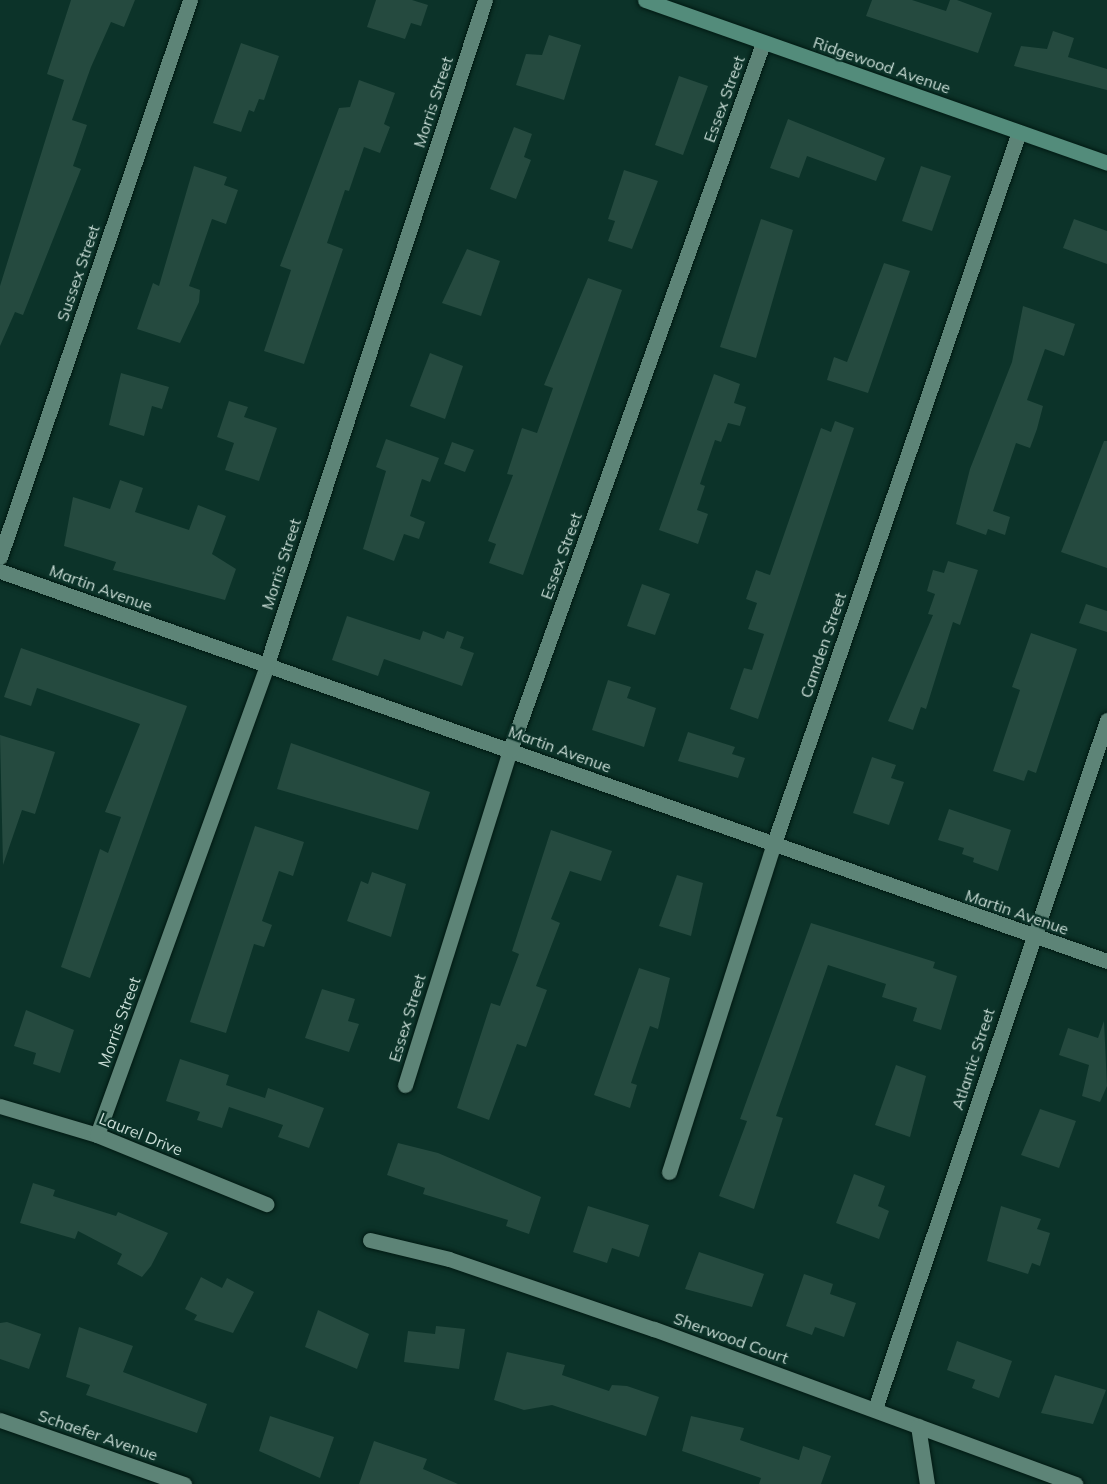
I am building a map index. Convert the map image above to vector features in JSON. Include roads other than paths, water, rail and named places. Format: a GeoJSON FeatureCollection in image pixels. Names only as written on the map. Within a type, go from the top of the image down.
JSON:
{"type":"FeatureCollection","features":[{"type":"Feature","properties":{"kind":"street","name":"Sussex Street"},"geometry":{"type":"LineString","coordinates":[[0,557],[190,0]]}},
{"type":"Feature","properties":{"kind":"street","name":"Morris Street"},"geometry":{"type":"LineString","coordinates":[[97,1135],[266,667],[485,0]]}},
{"type":"Feature","properties":{"kind":"street","name":"Ridgewood Avenue"},"geometry":{"type":"LineString","coordinates":[[645,0],[1107,163]]}},
{"type":"Feature","properties":{"kind":"street","name":"Essex Street"},"geometry":{"type":"LineString","coordinates":[[405,1085],[510,750],[763,43]]}},
{"type":"Feature","properties":{"kind":"street","name":"Camden Street"},"geometry":{"type":"LineString","coordinates":[[669,1172],[773,846],[1019,132]]}},
{"type":"Feature","properties":{"kind":"street","name":"Martin Avenue"},"geometry":{"type":"LineString","coordinates":[[0,571],[266,667],[510,750],[773,846],[1107,961]]}},
{"type":"Feature","properties":{"kind":"street","name":"Atlantic Street"},"geometry":{"type":"LineString","coordinates":[[875,1409],[1032,936],[1107,720]]}},
{"type":"Feature","properties":{"kind":"street","name":"Laurel Drive"},"geometry":{"type":"LineString","coordinates":[[0,1106],[97,1135],[266,1204]]}},
{"type":"Feature","properties":{"kind":"street","name":"Sherwood Court"},"geometry":{"type":"LineString","coordinates":[[369,1240],[471,1266],[875,1409],[1075,1484]]}},
{"type":"Feature","properties":{"kind":"street","name":"Schaefer Avenue"},"geometry":{"type":"LineString","coordinates":[[0,1420],[184,1484]]}},
{"type":"Feature","properties":{"kind":"street"},"geometry":{"type":"LineString","coordinates":[[918,1426],[927,1484]]}}]}
